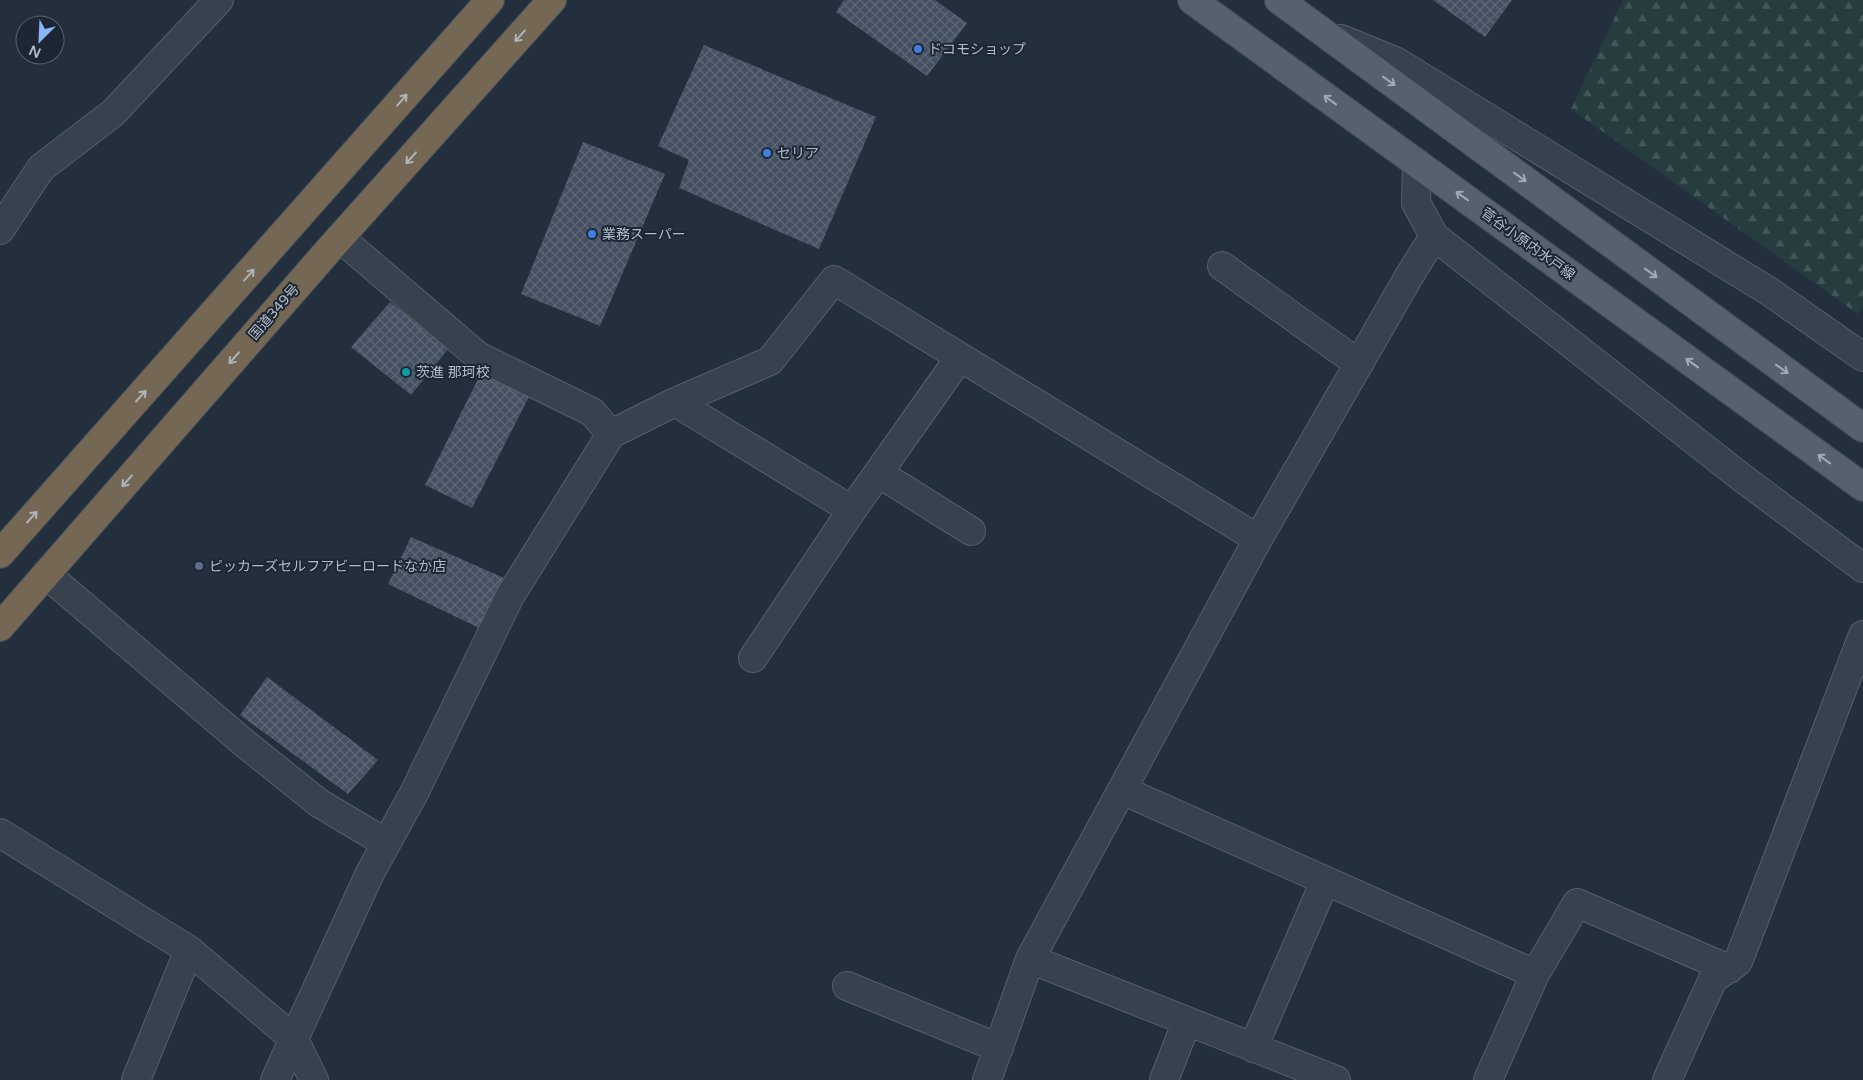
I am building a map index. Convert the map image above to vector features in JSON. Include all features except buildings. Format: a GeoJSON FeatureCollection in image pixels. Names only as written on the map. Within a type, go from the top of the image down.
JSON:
{"type":"FeatureCollection","features":[{"type":"Feature","properties":{"kind":"highway"},"geometry":{"type":"LineString","coordinates":[[4,541],[490,0]]}},
{"type":"Feature","properties":{"kind":"highway","name":"国道349号"},"geometry":{"type":"LineString","coordinates":[[0,627],[340,238],[552,0]]}},
{"type":"Feature","properties":{"kind":"main road","name":"菅谷小原内水戸線"},"geometry":{"type":"LineString","coordinates":[[1192,0],[1863,487]]}},
{"type":"Feature","properties":{"kind":"main road"},"geometry":{"type":"LineString","coordinates":[[1279,0],[1863,428]]}},
{"type":"Feature","properties":{"kind":"street"},"geometry":{"type":"LineString","coordinates":[[0,230],[41,168],[113,112],[219,0]]}},
{"type":"Feature","properties":{"kind":"street"},"geometry":{"type":"LineString","coordinates":[[1321,31],[1397,62],[1770,292],[1863,357]]}},
{"type":"Feature","properties":{"kind":"street"},"geometry":{"type":"LineString","coordinates":[[1416,163],[1416,203],[1434,236],[1741,477],[1863,568]]}},
{"type":"Feature","properties":{"kind":"street"},"geometry":{"type":"LineString","coordinates":[[987,1080],[1030,959],[1258,539],[1434,236]]}},
{"type":"Feature","properties":{"kind":"street"},"geometry":{"type":"LineString","coordinates":[[340,238],[478,356],[592,412],[611,434]]}},
{"type":"Feature","properties":{"kind":"street"},"geometry":{"type":"LineString","coordinates":[[1222,266],[1359,364]]}},
{"type":"Feature","properties":{"kind":"street"},"geometry":{"type":"LineString","coordinates":[[275,1080],[370,873],[414,793],[510,596],[611,434],[675,402],[770,361],[834,280],[1258,539]]}},
{"type":"Feature","properties":{"kind":"street"},"geometry":{"type":"LineString","coordinates":[[753,658],[852,510],[880,474],[960,357]]}},
{"type":"Feature","properties":{"kind":"street"},"geometry":{"type":"LineString","coordinates":[[675,402],[852,510]]}},
{"type":"Feature","properties":{"kind":"street"},"geometry":{"type":"LineString","coordinates":[[880,474],[971,531]]}},
{"type":"Feature","properties":{"kind":"street"},"geometry":{"type":"LineString","coordinates":[[46,574],[243,742],[312,796],[386,843]]}},
{"type":"Feature","properties":{"kind":"street"},"geometry":{"type":"LineString","coordinates":[[1667,1080],[1714,980],[1738,962],[1863,635]]}},
{"type":"Feature","properties":{"kind":"street"},"geometry":{"type":"LineString","coordinates":[[1122,790],[1535,974]]}},
{"type":"Feature","properties":{"kind":"street"},"geometry":{"type":"LineString","coordinates":[[0,833],[189,950],[294,1039],[314,1080]]}},
{"type":"Feature","properties":{"kind":"street"},"geometry":{"type":"LineString","coordinates":[[1253,1048],[1325,881]]}},
{"type":"Feature","properties":{"kind":"street"},"geometry":{"type":"LineString","coordinates":[[1488,1080],[1535,974],[1578,903],[1729,969]]}},
{"type":"Feature","properties":{"kind":"street"},"geometry":{"type":"LineString","coordinates":[[136,1080],[189,950]]}},
{"type":"Feature","properties":{"kind":"street"},"geometry":{"type":"LineString","coordinates":[[1030,959],[1336,1080]]}},
{"type":"Feature","properties":{"kind":"street"},"geometry":{"type":"LineString","coordinates":[[847,986],[998,1048]]}},
{"type":"Feature","properties":{"kind":"street"},"geometry":{"type":"LineString","coordinates":[[1164,1080],[1187,1021]]}},
{"type":"Feature","properties":{"kind":"green space"},"geometry":{"type":"Polygon","coordinates":[[[1623,0],[1863,0],[1863,305],[1858,314],[1571,109],[1623,0]]]}},
{"type":"Feature","properties":{"kind":"place","name":"ドコモショップ"},"geometry":{"type":"Point","coordinates":[918,49]}},
{"type":"Feature","properties":{"kind":"place","name":"セリア"},"geometry":{"type":"Point","coordinates":[767,153]}},
{"type":"Feature","properties":{"kind":"place","name":"業務スーパー"},"geometry":{"type":"Point","coordinates":[592,234]}},
{"type":"Feature","properties":{"kind":"place","name":"茨進 那珂校"},"geometry":{"type":"Point","coordinates":[406,372]}},
{"type":"Feature","properties":{"kind":"place","name":"ピッカーズセルフアビーロードなか店"},"geometry":{"type":"Point","coordinates":[199,566]}}]}
